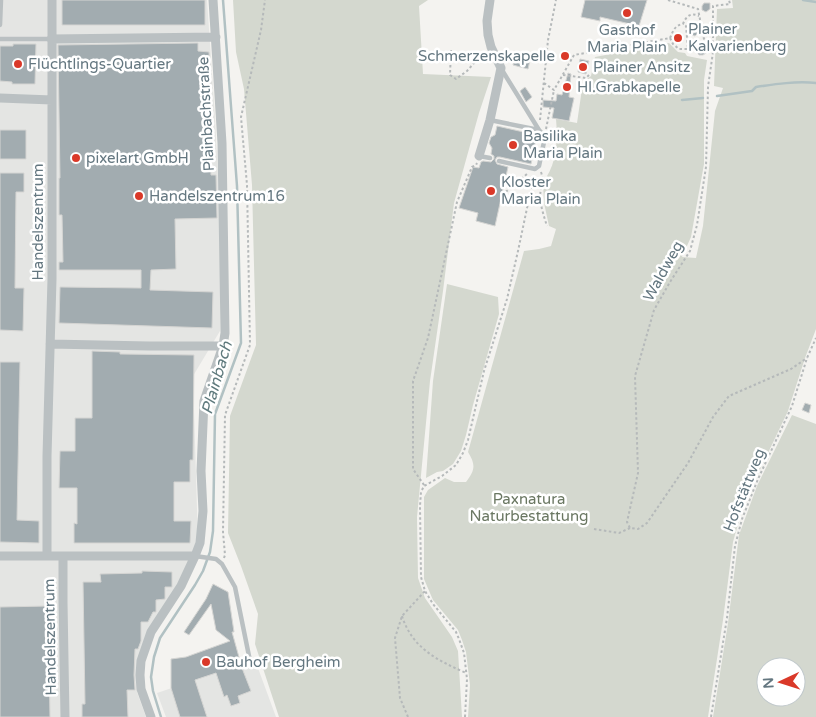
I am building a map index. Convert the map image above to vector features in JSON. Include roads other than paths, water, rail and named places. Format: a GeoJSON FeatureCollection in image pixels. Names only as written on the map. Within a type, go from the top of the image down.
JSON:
{"type":"FeatureCollection","features":[{"type":"Feature","properties":{"kind":"street","name":"Handelszentrum"},"geometry":{"type":"LineString","coordinates":[[46,556],[50,344],[52,0]]}},
{"type":"Feature","properties":{"kind":"street","name":"Plainbachstraße"},"geometry":{"type":"LineString","coordinates":[[151,717],[141,689],[141,661],[151,632],[198,556],[203,511],[201,471],[204,401],[223,346],[225,324],[222,143],[213,0]]}},
{"type":"Feature","properties":{"kind":"street"},"geometry":{"type":"LineString","coordinates":[[479,156],[490,120],[501,68],[491,47],[488,35],[487,21],[490,0]]}},
{"type":"Feature","properties":{"kind":"street"},"geometry":{"type":"LineString","coordinates":[[51,39],[216,37]]}},
{"type":"Feature","properties":{"kind":"street"},"geometry":{"type":"LineString","coordinates":[[0,98],[52,100]]}},
{"type":"Feature","properties":{"kind":"street"},"geometry":{"type":"LineString","coordinates":[[50,344],[223,346]]}},
{"type":"Feature","properties":{"kind":"street","name":"Handelszentrum"},"geometry":{"type":"LineString","coordinates":[[0,556],[198,556]]}},
{"type":"Feature","properties":{"kind":"street","name":"Handelszentrum"},"geometry":{"type":"LineString","coordinates":[[63,556],[65,717]]}},
{"type":"Feature","properties":{"kind":"lane"},"geometry":{"type":"LineString","coordinates":[[0,25],[1,0]]}},
{"type":"Feature","properties":{"kind":"lane"},"geometry":{"type":"LineString","coordinates":[[0,39],[51,39]]}},
{"type":"Feature","properties":{"kind":"lane"},"geometry":{"type":"LineString","coordinates":[[499,161],[535,168],[545,137],[501,68]]}},
{"type":"Feature","properties":{"kind":"lane"},"geometry":{"type":"LineString","coordinates":[[490,120],[539,130]]}},
{"type":"Feature","properties":{"kind":"lane"},"geometry":{"type":"LineString","coordinates":[[479,156],[490,158]]}},
{"type":"Feature","properties":{"kind":"lane"},"geometry":{"type":"LineString","coordinates":[[198,556],[216,559],[222,564],[235,587],[250,661]]}},
{"type":"Feature","properties":{"kind":"waterway","name":"Plainbach"},"geometry":{"type":"LineString","coordinates":[[161,717],[151,677],[154,657],[160,638],[195,585],[210,552],[213,531],[215,414],[241,343],[237,186],[223,0]]}},
{"type":"Feature","properties":{"kind":"waterway"},"geometry":{"type":"LineString","coordinates":[[803,0],[816,2]]}},
{"type":"Feature","properties":{"kind":"waterway"},"geometry":{"type":"LineString","coordinates":[[717,96],[752,91],[756,87],[771,85],[816,83]]}},
{"type":"Feature","properties":{"kind":"waterway"},"geometry":{"type":"LineString","coordinates":[[682,100],[703,98]]}},
{"type":"Feature","properties":{"kind":"place","name":"Gasthof Maria Plain"},"geometry":{"type":"Point","coordinates":[627,13]}},
{"type":"Feature","properties":{"kind":"place","name":"Plainer Kalvarienberg"},"geometry":{"type":"Point","coordinates":[678,38]}},
{"type":"Feature","properties":{"kind":"place","name":"Schmerzenskapelle"},"geometry":{"type":"Point","coordinates":[565,56]}},
{"type":"Feature","properties":{"kind":"place","name":"Flüchtlings-Quartier"},"geometry":{"type":"Point","coordinates":[18,64]}},
{"type":"Feature","properties":{"kind":"place","name":"Plainer Ansitz"},"geometry":{"type":"Point","coordinates":[583,67]}},
{"type":"Feature","properties":{"kind":"place","name":"Hl.Grabkapelle"},"geometry":{"type":"Point","coordinates":[567,87]}},
{"type":"Feature","properties":{"kind":"place","name":"Basilika Maria Plain"},"geometry":{"type":"Point","coordinates":[513,145]}},
{"type":"Feature","properties":{"kind":"place","name":"pixelart GmbH"},"geometry":{"type":"Point","coordinates":[76,158]}},
{"type":"Feature","properties":{"kind":"place","name":"Kloster Maria Plain"},"geometry":{"type":"Point","coordinates":[491,191]}},
{"type":"Feature","properties":{"kind":"place","name":"Handelszentrum16"},"geometry":{"type":"Point","coordinates":[139,196]}},
{"type":"Feature","properties":{"kind":"place","name":"Bauhof Bergheim"},"geometry":{"type":"Point","coordinates":[206,662]}},
{"type":"Feature","properties":{"kind":"park label","name":"Paxnatura Naturbestattung"},"geometry":{"type":"Point","coordinates":[529,508]}}]}
